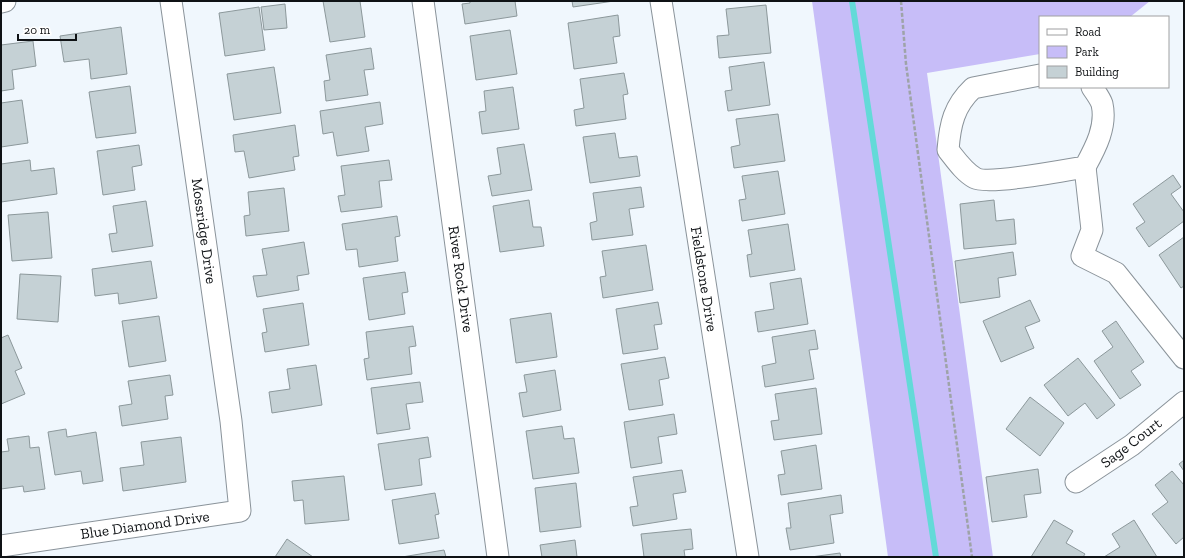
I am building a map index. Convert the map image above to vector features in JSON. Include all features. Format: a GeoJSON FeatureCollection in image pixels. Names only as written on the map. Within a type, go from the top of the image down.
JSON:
{"type":"FeatureCollection","features":[{"type":"Feature","properties":{"kind":"street"},"geometry":{"type":"LineString","coordinates":[[1,2],[5,1]]}},
{"type":"Feature","properties":{"kind":"street","name":"Mossridge Drive"},"geometry":{"type":"LineString","coordinates":[[171,1],[236,462]]}},
{"type":"Feature","properties":{"kind":"street","name":"River Rock Drive"},"geometry":{"type":"LineString","coordinates":[[423,1],[498,557]]}},
{"type":"Feature","properties":{"kind":"street","name":"Fieldstone Drive"},"geometry":{"type":"LineString","coordinates":[[661,1],[748,557]]}},
{"type":"Feature","properties":{"kind":"street"},"geometry":{"type":"LineString","coordinates":[[1039,75],[973,88],[965,96],[955,112],[949,131],[948,150],[961,167],[976,179],[994,180],[1085,167]]}},
{"type":"Feature","properties":{"kind":"street"},"geometry":{"type":"LineString","coordinates":[[1093,88],[1101,102],[1103,123],[1095,148],[1085,167],[1092,230],[1082,256],[1116,272],[1184,358]]}},
{"type":"Feature","properties":{"kind":"street","name":"Sage Court"},"geometry":{"type":"LineString","coordinates":[[1076,482],[1132,445],[1184,402]]}},
{"type":"Feature","properties":{"kind":"street","name":"Blue Diamond Drive"},"geometry":{"type":"LineString","coordinates":[[1,546],[240,511],[236,462]]}},
{"type":"Feature","properties":{"kind":"path"},"geometry":{"type":"LineString","coordinates":[[901,1],[907,72],[972,557]]}},
{"type":"Feature","properties":{"kind":"green space"},"geometry":{"type":"Polygon","coordinates":[[[812,1],[1150,1],[1131,16],[1039,16],[1039,54],[927,73],[993,557],[888,557],[812,1]]]}},
{"type":"Feature","properties":{"kind":"building"},"geometry":{"type":"Polygon","coordinates":[[[323,1],[360,1],[365,37],[330,42],[323,1]]]}},
{"type":"Feature","properties":{"kind":"building"},"geometry":{"type":"Polygon","coordinates":[[[470,1],[515,1],[517,16],[465,24],[462,4],[470,3],[470,1]]]}},
{"type":"Feature","properties":{"kind":"building"},"geometry":{"type":"Polygon","coordinates":[[[572,1],[614,1],[573,7],[572,1]]]}},
{"type":"Feature","properties":{"kind":"building"},"geometry":{"type":"Polygon","coordinates":[[[285,4],[287,28],[264,30],[261,7],[285,4]]]}},
{"type":"Feature","properties":{"kind":"building"},"geometry":{"type":"Polygon","coordinates":[[[766,5],[771,53],[719,58],[717,36],[729,35],[726,9],[766,5]]]}},
{"type":"Feature","properties":{"kind":"building"},"geometry":{"type":"Polygon","coordinates":[[[259,7],[265,50],[225,56],[219,13],[259,7]]]}},
{"type":"Feature","properties":{"kind":"building"},"geometry":{"type":"Polygon","coordinates":[[[618,15],[620,36],[613,37],[617,63],[574,69],[568,23],[618,15]]]}},
{"type":"Feature","properties":{"kind":"building"},"geometry":{"type":"Polygon","coordinates":[[[121,27],[127,74],[91,79],[89,59],[64,62],[60,36],[121,27]]]}},
{"type":"Feature","properties":{"kind":"building"},"geometry":{"type":"Polygon","coordinates":[[[510,30],[517,74],[476,80],[470,36],[510,30]]]}},
{"type":"Feature","properties":{"kind":"building"},"geometry":{"type":"Polygon","coordinates":[[[33,41],[36,66],[12,70],[14,89],[1,91],[1,45],[33,41]]]}},
{"type":"Feature","properties":{"kind":"building"},"geometry":{"type":"Polygon","coordinates":[[[371,48],[374,69],[364,70],[368,95],[326,101],[324,81],[330,80],[326,55],[371,48]]]}},
{"type":"Feature","properties":{"kind":"building"},"geometry":{"type":"Polygon","coordinates":[[[764,62],[770,105],[728,111],[725,91],[732,90],[729,67],[764,62]]]}},
{"type":"Feature","properties":{"kind":"building"},"geometry":{"type":"Polygon","coordinates":[[[274,67],[281,113],[234,120],[227,74],[274,67]]]}},
{"type":"Feature","properties":{"kind":"building"},"geometry":{"type":"Polygon","coordinates":[[[624,73],[628,94],[623,95],[626,119],[576,126],[574,110],[584,108],[580,79],[624,73]]]}},
{"type":"Feature","properties":{"kind":"building"},"geometry":{"type":"Polygon","coordinates":[[[130,86],[136,133],[96,138],[89,92],[130,86]]]}},
{"type":"Feature","properties":{"kind":"building"},"geometry":{"type":"Polygon","coordinates":[[[513,87],[519,129],[482,134],[479,112],[486,111],[484,91],[513,87]]]}},
{"type":"Feature","properties":{"kind":"building"},"geometry":{"type":"Polygon","coordinates":[[[22,100],[28,143],[1,147],[1,103],[22,100]]]}},
{"type":"Feature","properties":{"kind":"building"},"geometry":{"type":"Polygon","coordinates":[[[380,102],[383,124],[365,127],[369,151],[337,156],[333,132],[323,134],[320,111],[380,102]]]}},
{"type":"Feature","properties":{"kind":"building"},"geometry":{"type":"Polygon","coordinates":[[[778,114],[785,161],[734,168],[731,147],[740,145],[736,119],[778,114]]]}},
{"type":"Feature","properties":{"kind":"building"},"geometry":{"type":"Polygon","coordinates":[[[295,125],[299,156],[293,157],[295,170],[249,178],[244,151],[235,152],[233,135],[295,125]]]}},
{"type":"Feature","properties":{"kind":"building"},"geometry":{"type":"Polygon","coordinates":[[[615,133],[619,158],[637,156],[640,176],[590,183],[583,137],[615,133]]]}},
{"type":"Feature","properties":{"kind":"building"},"geometry":{"type":"Polygon","coordinates":[[[524,144],[532,190],[492,196],[488,176],[501,174],[497,148],[524,144]]]}},
{"type":"Feature","properties":{"kind":"building"},"geometry":{"type":"Polygon","coordinates":[[[139,145],[142,165],[132,167],[135,190],[103,195],[97,151],[139,145]]]}},
{"type":"Feature","properties":{"kind":"building"},"geometry":{"type":"Polygon","coordinates":[[[30,160],[31,171],[54,168],[57,194],[1,202],[1,164],[30,160]]]}},
{"type":"Feature","properties":{"kind":"building"},"geometry":{"type":"Polygon","coordinates":[[[389,160],[392,180],[379,181],[382,207],[341,212],[338,196],[345,195],[341,166],[389,160]]]}},
{"type":"Feature","properties":{"kind":"building"},"geometry":{"type":"Polygon","coordinates":[[[778,171],[785,214],[742,221],[739,200],[746,199],[742,176],[778,171]]]}},
{"type":"Feature","properties":{"kind":"building"},"geometry":{"type":"Polygon","coordinates":[[[1173,175],[1181,187],[1171,194],[1184,212],[1184,221],[1149,247],[1136,228],[1145,222],[1133,204],[1173,175]]]}},
{"type":"Feature","properties":{"kind":"building"},"geometry":{"type":"Polygon","coordinates":[[[641,187],[644,207],[629,209],[633,235],[592,240],[590,223],[597,221],[593,193],[641,187]]]}},
{"type":"Feature","properties":{"kind":"building"},"geometry":{"type":"Polygon","coordinates":[[[284,188],[289,231],[246,236],[244,216],[250,215],[248,192],[284,188]]]}},
{"type":"Feature","properties":{"kind":"building"},"geometry":{"type":"Polygon","coordinates":[[[529,200],[533,227],[541,227],[544,246],[500,252],[493,206],[529,200]]]}},
{"type":"Feature","properties":{"kind":"building"},"geometry":{"type":"Polygon","coordinates":[[[994,200],[996,221],[1014,219],[1016,244],[964,249],[960,204],[994,200]]]}},
{"type":"Feature","properties":{"kind":"building"},"geometry":{"type":"Polygon","coordinates":[[[146,201],[153,246],[112,252],[109,234],[117,233],[113,206],[146,201]]]}},
{"type":"Feature","properties":{"kind":"building"},"geometry":{"type":"Polygon","coordinates":[[[48,212],[52,258],[12,261],[8,215],[48,212]]]}},
{"type":"Feature","properties":{"kind":"building"},"geometry":{"type":"Polygon","coordinates":[[[397,216],[400,236],[395,237],[398,261],[359,267],[357,249],[346,250],[342,224],[397,216]]]}},
{"type":"Feature","properties":{"kind":"building"},"geometry":{"type":"Polygon","coordinates":[[[788,224],[795,270],[750,277],[747,255],[752,254],[748,230],[788,224]]]}},
{"type":"Feature","properties":{"kind":"building"},"geometry":{"type":"Polygon","coordinates":[[[1184,237],[1184,286],[1181,288],[1159,255],[1184,237]]]}},
{"type":"Feature","properties":{"kind":"building"},"geometry":{"type":"Polygon","coordinates":[[[304,242],[309,274],[297,276],[299,290],[257,297],[253,276],[267,275],[262,249],[304,242]]]}},
{"type":"Feature","properties":{"kind":"building"},"geometry":{"type":"Polygon","coordinates":[[[646,245],[653,290],[603,298],[600,277],[606,276],[602,251],[646,245]]]}},
{"type":"Feature","properties":{"kind":"building"},"geometry":{"type":"Polygon","coordinates":[[[1013,252],[1016,275],[998,278],[1000,297],[960,303],[955,261],[1013,252]]]}},
{"type":"Feature","properties":{"kind":"building"},"geometry":{"type":"Polygon","coordinates":[[[151,261],[157,298],[119,304],[118,293],[95,296],[92,269],[151,261]]]}},
{"type":"Feature","properties":{"kind":"building"},"geometry":{"type":"Polygon","coordinates":[[[405,272],[408,292],[402,293],[405,314],[369,320],[363,278],[405,272]]]}},
{"type":"Feature","properties":{"kind":"building"},"geometry":{"type":"Polygon","coordinates":[[[20,274],[61,276],[58,322],[17,319],[20,274]]]}},
{"type":"Feature","properties":{"kind":"building"},"geometry":{"type":"Polygon","coordinates":[[[801,278],[808,324],[758,332],[755,312],[774,309],[770,283],[801,278]]]}},
{"type":"Feature","properties":{"kind":"building"},"geometry":{"type":"Polygon","coordinates":[[[1030,300],[1040,321],[1025,327],[1034,348],[1001,362],[983,321],[1030,300]]]}},
{"type":"Feature","properties":{"kind":"building"},"geometry":{"type":"Polygon","coordinates":[[[658,302],[662,324],[654,325],[658,349],[623,354],[616,309],[658,302]]]}},
{"type":"Feature","properties":{"kind":"building"},"geometry":{"type":"Polygon","coordinates":[[[303,303],[309,345],[265,352],[262,333],[267,332],[263,309],[303,303]]]}},
{"type":"Feature","properties":{"kind":"building"},"geometry":{"type":"Polygon","coordinates":[[[551,313],[557,357],[516,363],[510,319],[551,313]]]}},
{"type":"Feature","properties":{"kind":"building"},"geometry":{"type":"Polygon","coordinates":[[[159,316],[166,361],[129,367],[122,321],[159,316]]]}},
{"type":"Feature","properties":{"kind":"building"},"geometry":{"type":"Polygon","coordinates":[[[1116,321],[1144,362],[1131,371],[1141,385],[1120,399],[1094,361],[1113,347],[1102,331],[1116,321]]]}},
{"type":"Feature","properties":{"kind":"building"},"geometry":{"type":"Polygon","coordinates":[[[413,326],[416,346],[409,347],[412,374],[367,380],[364,359],[369,358],[366,332],[413,326]]]}},
{"type":"Feature","properties":{"kind":"building"},"geometry":{"type":"Polygon","coordinates":[[[815,330],[818,349],[809,350],[814,379],[765,387],[762,366],[776,363],[772,337],[815,330]]]}},
{"type":"Feature","properties":{"kind":"building"},"geometry":{"type":"Polygon","coordinates":[[[8,335],[22,368],[15,371],[25,394],[1,404],[1,338],[8,335]]]}},
{"type":"Feature","properties":{"kind":"building"},"geometry":{"type":"Polygon","coordinates":[[[665,357],[669,378],[659,380],[663,405],[629,410],[621,364],[665,357]]]}},
{"type":"Feature","properties":{"kind":"building"},"geometry":{"type":"Polygon","coordinates":[[[1078,358],[1115,405],[1097,419],[1085,403],[1068,416],[1044,385],[1078,358]]]}},
{"type":"Feature","properties":{"kind":"building"},"geometry":{"type":"Polygon","coordinates":[[[316,365],[322,405],[272,413],[269,392],[290,389],[287,369],[316,365]]]}},
{"type":"Feature","properties":{"kind":"building"},"geometry":{"type":"Polygon","coordinates":[[[555,370],[561,410],[523,417],[519,393],[527,392],[524,375],[555,370]]]}},
{"type":"Feature","properties":{"kind":"building"},"geometry":{"type":"Polygon","coordinates":[[[170,375],[173,395],[165,396],[168,419],[122,426],[119,406],[132,404],[128,381],[170,375]]]}},
{"type":"Feature","properties":{"kind":"building"},"geometry":{"type":"Polygon","coordinates":[[[420,382],[423,402],[406,404],[410,429],[377,434],[371,388],[420,382]]]}},
{"type":"Feature","properties":{"kind":"building"},"geometry":{"type":"Polygon","coordinates":[[[816,388],[822,434],[774,440],[771,421],[779,420],[775,394],[816,388]]]}},
{"type":"Feature","properties":{"kind":"building"},"geometry":{"type":"Polygon","coordinates":[[[1030,397],[1064,423],[1040,456],[1006,429],[1030,397]]]}},
{"type":"Feature","properties":{"kind":"building"},"geometry":{"type":"Polygon","coordinates":[[[674,414],[677,434],[658,437],[662,463],[631,468],[624,422],[674,414]]]}},
{"type":"Feature","properties":{"kind":"building"},"geometry":{"type":"Polygon","coordinates":[[[562,426],[564,439],[574,438],[579,473],[533,479],[526,431],[562,426]]]}},
{"type":"Feature","properties":{"kind":"building"},"geometry":{"type":"Polygon","coordinates":[[[66,429],[67,437],[96,432],[103,481],[83,484],[81,471],[55,475],[48,432],[66,429]]]}},
{"type":"Feature","properties":{"kind":"building"},"geometry":{"type":"Polygon","coordinates":[[[29,436],[30,448],[39,447],[45,489],[24,492],[23,486],[1,489],[1,452],[9,451],[7,439],[29,436]]]}},
{"type":"Feature","properties":{"kind":"building"},"geometry":{"type":"Polygon","coordinates":[[[181,437],[186,482],[123,491],[120,468],[144,465],[141,442],[181,437]]]}},
{"type":"Feature","properties":{"kind":"building"},"geometry":{"type":"Polygon","coordinates":[[[428,437],[431,457],[419,459],[422,485],[385,490],[378,444],[428,437]]]}},
{"type":"Feature","properties":{"kind":"building"},"geometry":{"type":"Polygon","coordinates":[[[816,445],[822,489],[781,495],[778,475],[785,474],[781,451],[816,445]]]}},
{"type":"Feature","properties":{"kind":"building"},"geometry":{"type":"Polygon","coordinates":[[[1184,460],[1184,471],[1179,464],[1184,460]]]}},
{"type":"Feature","properties":{"kind":"building"},"geometry":{"type":"Polygon","coordinates":[[[1038,469],[1041,493],[1024,495],[1027,517],[992,522],[986,477],[1038,469]]]}},
{"type":"Feature","properties":{"kind":"building"},"geometry":{"type":"Polygon","coordinates":[[[682,470],[686,492],[673,494],[677,519],[633,526],[630,507],[638,506],[633,477],[682,470]]]}},
{"type":"Feature","properties":{"kind":"building"},"geometry":{"type":"Polygon","coordinates":[[[1172,471],[1184,485],[1184,537],[1176,544],[1152,514],[1168,502],[1155,485],[1172,471]]]}},
{"type":"Feature","properties":{"kind":"building"},"geometry":{"type":"Polygon","coordinates":[[[344,476],[349,520],[305,524],[303,500],[294,501],[292,481],[344,476]]]}},
{"type":"Feature","properties":{"kind":"building"},"geometry":{"type":"Polygon","coordinates":[[[576,483],[581,527],[540,532],[535,488],[576,483]]]}},
{"type":"Feature","properties":{"kind":"building"},"geometry":{"type":"Polygon","coordinates":[[[435,493],[439,514],[435,515],[439,538],[399,544],[392,500],[435,493]]]}},
{"type":"Feature","properties":{"kind":"building"},"geometry":{"type":"Polygon","coordinates":[[[841,495],[843,513],[830,515],[834,543],[790,550],[786,528],[791,528],[788,503],[841,495]]]}},
{"type":"Feature","properties":{"kind":"building"},"geometry":{"type":"Polygon","coordinates":[[[1054,520],[1073,531],[1066,543],[1085,554],[1083,557],[1031,557],[1054,520]]]}},
{"type":"Feature","properties":{"kind":"building"},"geometry":{"type":"Polygon","coordinates":[[[1134,520],[1157,557],[1104,557],[1120,547],[1112,534],[1134,520]]]}},
{"type":"Feature","properties":{"kind":"building"},"geometry":{"type":"Polygon","coordinates":[[[691,529],[693,549],[684,550],[685,557],[644,557],[641,534],[691,529]]]}},
{"type":"Feature","properties":{"kind":"building"},"geometry":{"type":"Polygon","coordinates":[[[287,539],[313,557],[275,557],[287,539]]]}},
{"type":"Feature","properties":{"kind":"building"},"geometry":{"type":"Polygon","coordinates":[[[575,540],[577,557],[542,557],[540,545],[575,540]]]}},
{"type":"Feature","properties":{"kind":"building"},"geometry":{"type":"Polygon","coordinates":[[[444,550],[446,557],[402,557],[444,550]]]}},
{"type":"Feature","properties":{"kind":"building"},"geometry":{"type":"Polygon","coordinates":[[[840,553],[841,557],[811,557],[840,553]]]}},
{"type":"Feature","properties":{"kind":"waterway"},"geometry":{"type":"LineString","coordinates":[[852,1],[936,557]]}}]}
